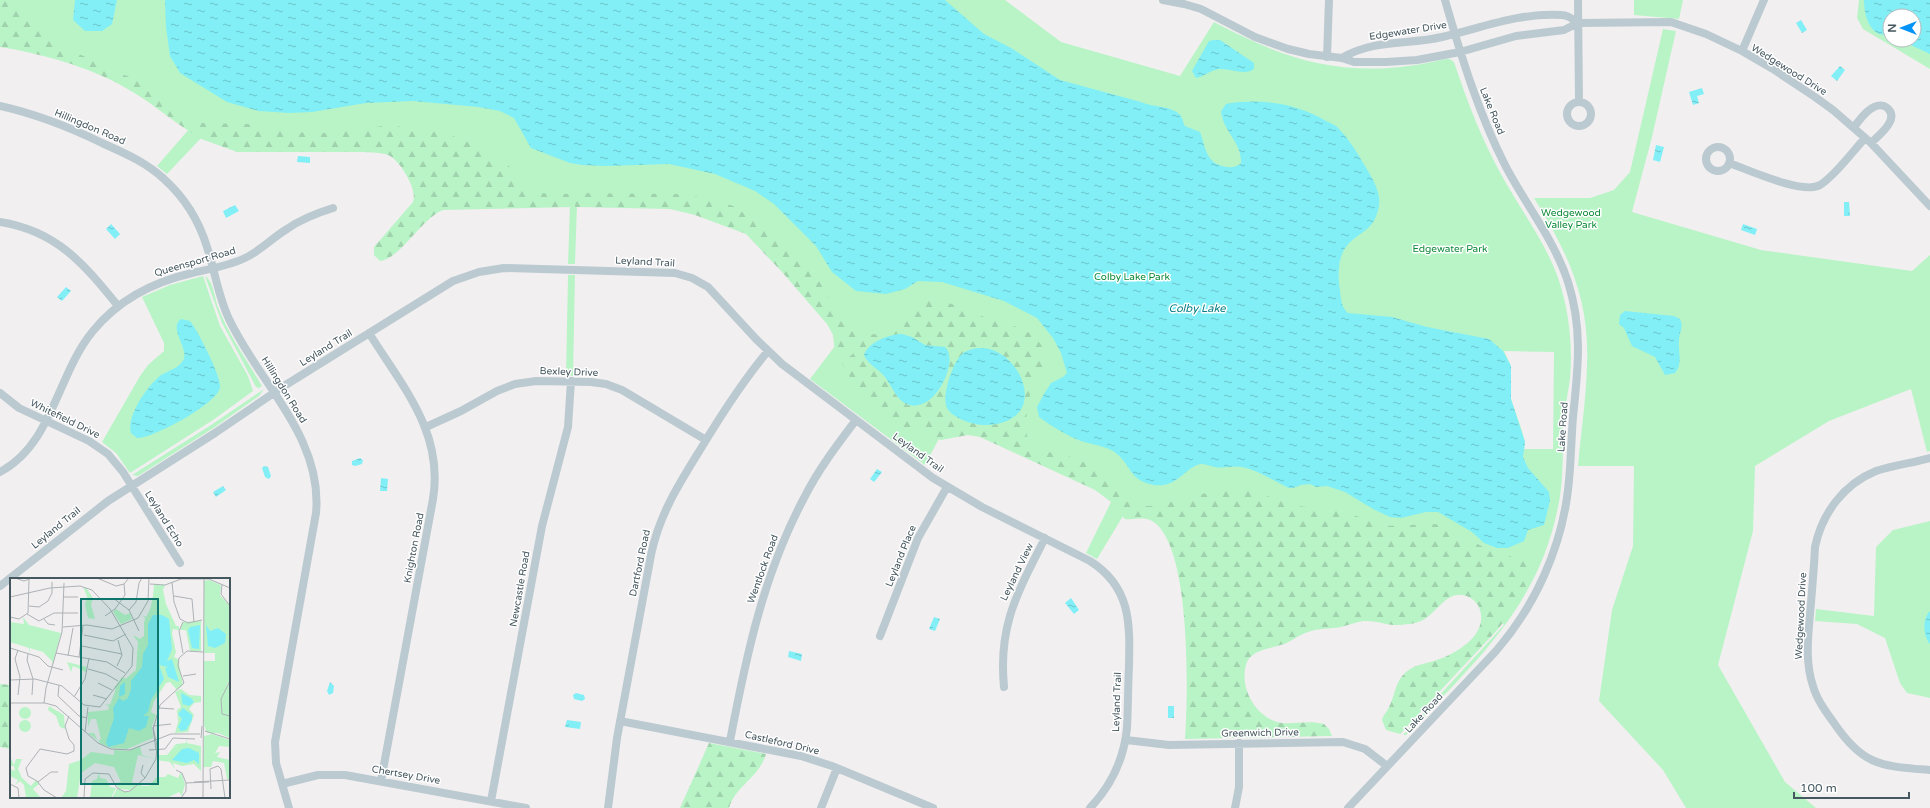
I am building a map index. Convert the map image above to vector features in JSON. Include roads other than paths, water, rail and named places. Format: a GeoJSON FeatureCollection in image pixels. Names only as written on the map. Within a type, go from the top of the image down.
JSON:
{"type":"FeatureCollection","features":[{"type":"Feature","properties":{"kind":"street","name":"Edgewater Drive"},"geometry":{"type":"LineString","coordinates":[[1163,0],[1201,9],[1254,36],[1272,43],[1309,54],[1342,58],[1354,62],[1417,60],[1460,52]]}},
{"type":"Feature","properties":{"kind":"street"},"geometry":{"type":"LineString","coordinates":[[1327,57],[1329,0]]}},
{"type":"Feature","properties":{"kind":"street","name":"Lake Road"},"geometry":{"type":"LineString","coordinates":[[1348,808],[1501,645],[1524,613],[1542,580],[1554,549],[1564,513],[1570,476],[1579,359],[1577,326],[1573,299],[1555,249],[1520,192],[1498,150],[1478,104],[1460,52],[1445,0]]}},
{"type":"Feature","properties":{"kind":"street"},"geometry":{"type":"LineString","coordinates":[[1578,0],[1580,102]]}},
{"type":"Feature","properties":{"kind":"street"},"geometry":{"type":"LineString","coordinates":[[1742,52],[1764,0]]}},
{"type":"Feature","properties":{"kind":"street","name":"Wedgewood Drive"},"geometry":{"type":"LineString","coordinates":[[1454,33],[1502,22],[1538,16],[1564,15],[1578,23]]}},
{"type":"Feature","properties":{"kind":"street","name":"Wedgewood Drive"},"geometry":{"type":"LineString","coordinates":[[1460,52],[1516,36],[1564,30],[1578,23],[1671,22],[1706,34],[1742,52],[1773,69],[1815,97],[1854,127],[1930,206]]}},
{"type":"Feature","properties":{"kind":"street","name":"Edgewater Drive"},"geometry":{"type":"LineString","coordinates":[[1342,58],[1352,52],[1385,43],[1427,40],[1454,33]]}},
{"type":"Feature","properties":{"kind":"street","name":"Hillingdon Road"},"geometry":{"type":"LineString","coordinates":[[0,106],[34,115],[72,129],[132,157],[154,170],[176,190],[192,212],[204,237],[220,297],[229,319],[304,443],[313,468],[317,495],[315,520],[275,735],[275,759],[289,808]]}},
{"type":"Feature","properties":{"kind":"street"},"geometry":{"type":"LineString","coordinates":[[1729,163],[1800,187],[1815,187],[1828,179],[1868,141],[1890,123],[1891,115],[1887,108],[1880,106],[1874,107],[1854,127]]}},
{"type":"Feature","properties":{"kind":"street","name":"Queensport Road"},"geometry":{"type":"LineString","coordinates":[[0,472],[16,462],[36,439],[85,341],[101,322],[118,306],[137,293],[157,283],[247,257],[296,223],[333,208]]}},
{"type":"Feature","properties":{"kind":"street"},"geometry":{"type":"LineString","coordinates":[[0,222],[31,230],[65,248],[88,268],[118,306]]}},
{"type":"Feature","properties":{"kind":"street","name":"Leyland Trail"},"geometry":{"type":"LineString","coordinates":[[12,578],[90,514],[131,486],[215,433],[274,393],[449,283],[482,272],[514,268],[664,272],[686,276],[708,287],[768,351],[786,367],[947,487],[1096,566],[1114,583],[1125,603],[1130,630],[1128,722],[1126,740],[1114,773],[1103,793],[1090,808]]}},
{"type":"Feature","properties":{"kind":"street","name":"Knighton Road"},"geometry":{"type":"LineString","coordinates":[[369,333],[426,427],[434,453],[435,485],[381,781]]}},
{"type":"Feature","properties":{"kind":"street","name":"Dartford Road"},"geometry":{"type":"LineString","coordinates":[[608,808],[620,721],[656,533],[669,501],[706,440],[737,390],[768,351]]}},
{"type":"Feature","properties":{"kind":"street","name":"Bexley Drive"},"geometry":{"type":"LineString","coordinates":[[426,427],[461,412],[497,391],[515,384],[536,381],[571,381],[602,383],[618,388],[706,440]]}},
{"type":"Feature","properties":{"kind":"street","name":"Newcastle Road"},"geometry":{"type":"LineString","coordinates":[[491,801],[542,526],[568,427],[571,381]]}},
{"type":"Feature","properties":{"kind":"street","name":"Whitefield Drive"},"geometry":{"type":"LineString","coordinates":[[0,393],[20,408],[102,449],[116,462],[131,486]]}},
{"type":"Feature","properties":{"kind":"street","name":"Wentlock Road"},"geometry":{"type":"LineString","coordinates":[[730,741],[748,646],[778,553],[807,491],[831,454],[856,420]]}},
{"type":"Feature","properties":{"kind":"street","name":"Wedgewood Drive"},"geometry":{"type":"LineString","coordinates":[[1930,458],[1877,471],[1865,477],[1844,492],[1828,512],[1817,536],[1807,649],[1810,674],[1818,698],[1844,738],[1852,747],[1862,755],[1883,765],[1930,770]]}},
{"type":"Feature","properties":{"kind":"street","name":"Leyland Echo"},"geometry":{"type":"LineString","coordinates":[[131,486],[180,563]]}},
{"type":"Feature","properties":{"kind":"street","name":"Leyland Place"},"geometry":{"type":"LineString","coordinates":[[880,636],[918,538],[947,487]]}},
{"type":"Feature","properties":{"kind":"street","name":"Leyland View"},"geometry":{"type":"LineString","coordinates":[[1004,687],[1002,649],[1008,618],[1016,596],[1045,538]]}},
{"type":"Feature","properties":{"kind":"street","name":"Leyland Trail"},"geometry":{"type":"LineString","coordinates":[[0,586],[10,579]]}},
{"type":"Feature","properties":{"kind":"street","name":"Castleford Drive"},"geometry":{"type":"LineString","coordinates":[[620,721],[795,754],[837,768],[933,808]]}},
{"type":"Feature","properties":{"kind":"street","name":"Greenwich Drive"},"geometry":{"type":"LineString","coordinates":[[1126,740],[1161,745],[1347,743],[1365,749],[1388,766]]}},
{"type":"Feature","properties":{"kind":"street"},"geometry":{"type":"LineString","coordinates":[[1235,808],[1239,787],[1239,744]]}},
{"type":"Feature","properties":{"kind":"street"},"geometry":{"type":"LineString","coordinates":[[821,808],[837,768]]}},
{"type":"Feature","properties":{"kind":"street","name":"Chertsey Drive"},"geometry":{"type":"LineString","coordinates":[[282,784],[325,775],[349,775],[526,808]]}},
{"type":"Feature","properties":{"kind":"water"},"geometry":{"type":"Polygon","coordinates":[[[75,0],[117,0],[112,24],[102,31],[85,31],[73,20],[75,0]]]}},
{"type":"Feature","properties":{"kind":"water","name":"Colby Lake"},"geometry":{"type":"Polygon","coordinates":[[[165,0],[945,0],[984,34],[1011,48],[1060,80],[1146,104],[1167,108],[1177,112],[1181,116],[1185,126],[1200,132],[1205,149],[1210,159],[1220,165],[1233,167],[1241,163],[1239,149],[1222,118],[1221,111],[1226,104],[1239,102],[1265,102],[1290,106],[1303,110],[1335,125],[1343,133],[1370,175],[1379,195],[1379,206],[1374,221],[1366,230],[1351,241],[1341,257],[1339,280],[1341,300],[1344,308],[1348,313],[1392,317],[1427,327],[1489,339],[1503,351],[1511,366],[1511,399],[1525,442],[1523,457],[1528,468],[1549,492],[1550,501],[1544,525],[1528,530],[1524,541],[1508,548],[1497,548],[1484,543],[1472,532],[1438,512],[1426,512],[1401,518],[1390,517],[1373,509],[1345,492],[1327,486],[1316,487],[1310,484],[1289,488],[1259,473],[1242,467],[1213,467],[1199,464],[1173,482],[1161,485],[1146,483],[1139,480],[1119,455],[1113,451],[1075,439],[1039,417],[1037,407],[1051,383],[1063,377],[1067,373],[1061,353],[1053,338],[1037,318],[1004,301],[942,282],[918,281],[905,289],[886,294],[856,291],[832,272],[816,246],[774,204],[755,191],[715,174],[669,164],[606,166],[570,163],[531,148],[514,118],[500,111],[478,107],[413,101],[366,103],[312,112],[289,113],[259,111],[227,102],[180,73],[170,56],[166,27],[165,0]]]}},
{"type":"Feature","properties":{"kind":"water"},"geometry":{"type":"Polygon","coordinates":[[[1864,0],[1930,0],[1930,54],[1917,48],[1922,48],[1922,8],[1882,8],[1882,35],[1877,33],[1868,23],[1864,0]]]}},
{"type":"Feature","properties":{"kind":"water"},"geometry":{"type":"Polygon","coordinates":[[[1801,20],[1807,30],[1802,33],[1796,23],[1801,20]]]}},
{"type":"Feature","properties":{"kind":"water"},"geometry":{"type":"Polygon","coordinates":[[[1220,40],[1254,63],[1254,69],[1242,72],[1219,69],[1196,78],[1192,71],[1209,41],[1220,40]]]}},
{"type":"Feature","properties":{"kind":"water"},"geometry":{"type":"Polygon","coordinates":[[[1840,66],[1845,70],[1837,81],[1831,76],[1840,66]]]}},
{"type":"Feature","properties":{"kind":"water"},"geometry":{"type":"Polygon","coordinates":[[[1702,88],[1704,94],[1697,96],[1699,103],[1693,105],[1689,92],[1702,88]]]}},
{"type":"Feature","properties":{"kind":"water"},"geometry":{"type":"Polygon","coordinates":[[[1656,145],[1664,147],[1660,162],[1653,160],[1656,145]]]}},
{"type":"Feature","properties":{"kind":"water"},"geometry":{"type":"Polygon","coordinates":[[[298,156],[310,157],[310,163],[297,162],[298,156]]]}},
{"type":"Feature","properties":{"kind":"water"},"geometry":{"type":"Polygon","coordinates":[[[1844,202],[1849,202],[1850,216],[1844,216],[1844,202]]]}},
{"type":"Feature","properties":{"kind":"water"},"geometry":{"type":"Polygon","coordinates":[[[235,205],[239,211],[226,218],[223,211],[235,205]]]}},
{"type":"Feature","properties":{"kind":"water"},"geometry":{"type":"Polygon","coordinates":[[[111,224],[120,234],[115,239],[106,229],[111,224]]]}},
{"type":"Feature","properties":{"kind":"water"},"geometry":{"type":"Polygon","coordinates":[[[1743,224],[1757,229],[1755,235],[1741,230],[1743,224]]]}},
{"type":"Feature","properties":{"kind":"water"},"geometry":{"type":"Polygon","coordinates":[[[66,287],[71,291],[62,301],[57,297],[66,287]]]}},
{"type":"Feature","properties":{"kind":"water"},"geometry":{"type":"Polygon","coordinates":[[[1625,311],[1674,316],[1680,319],[1682,325],[1679,338],[1680,362],[1675,373],[1665,375],[1655,357],[1632,346],[1624,328],[1619,324],[1620,315],[1625,311]]]}},
{"type":"Feature","properties":{"kind":"water"},"geometry":{"type":"Polygon","coordinates":[[[181,319],[190,321],[198,334],[217,373],[220,387],[217,394],[209,402],[184,419],[156,433],[137,438],[131,433],[130,426],[139,401],[144,393],[161,375],[178,366],[184,357],[177,328],[177,323],[181,319]]]}},
{"type":"Feature","properties":{"kind":"water"},"geometry":{"type":"Polygon","coordinates":[[[902,334],[912,337],[925,345],[945,347],[949,354],[949,364],[941,386],[933,396],[924,403],[914,406],[900,400],[885,377],[868,362],[864,355],[870,346],[880,340],[892,335],[902,334]]]}},
{"type":"Feature","properties":{"kind":"water"},"geometry":{"type":"Polygon","coordinates":[[[982,348],[996,351],[1008,360],[1018,372],[1024,385],[1025,399],[1020,411],[1008,421],[988,425],[971,423],[954,415],[947,408],[947,388],[955,364],[962,354],[967,351],[982,348]]]}},
{"type":"Feature","properties":{"kind":"water"},"geometry":{"type":"Polygon","coordinates":[[[360,458],[363,460],[362,464],[355,466],[352,465],[352,461],[360,458]]]}},
{"type":"Feature","properties":{"kind":"water"},"geometry":{"type":"Polygon","coordinates":[[[264,466],[268,467],[271,476],[269,479],[265,477],[262,468],[264,466]]]}},
{"type":"Feature","properties":{"kind":"water"},"geometry":{"type":"Polygon","coordinates":[[[877,469],[882,472],[874,482],[870,479],[877,469]]]}},
{"type":"Feature","properties":{"kind":"water"},"geometry":{"type":"Polygon","coordinates":[[[381,478],[388,479],[387,491],[380,491],[381,478]]]}},
{"type":"Feature","properties":{"kind":"water"},"geometry":{"type":"Polygon","coordinates":[[[223,486],[226,490],[216,497],[213,492],[223,486]]]}},
{"type":"Feature","properties":{"kind":"water"},"geometry":{"type":"Polygon","coordinates":[[[1071,598],[1079,610],[1074,614],[1065,603],[1071,598]]]}},
{"type":"Feature","properties":{"kind":"water"},"geometry":{"type":"Polygon","coordinates":[[[1930,611],[1930,644],[1926,637],[1924,628],[1927,614],[1930,611]]]}},
{"type":"Feature","properties":{"kind":"water"},"geometry":{"type":"Polygon","coordinates":[[[934,617],[940,619],[935,631],[929,629],[934,617]]]}},
{"type":"Feature","properties":{"kind":"water"},"geometry":{"type":"Polygon","coordinates":[[[789,651],[802,654],[801,661],[788,657],[789,651]]]}},
{"type":"Feature","properties":{"kind":"water"},"geometry":{"type":"Polygon","coordinates":[[[330,682],[334,686],[333,693],[329,695],[327,691],[330,682]]]}},
{"type":"Feature","properties":{"kind":"water"},"geometry":{"type":"Polygon","coordinates":[[[576,693],[584,695],[585,699],[582,701],[574,699],[573,695],[576,693]]]}},
{"type":"Feature","properties":{"kind":"water"},"geometry":{"type":"Polygon","coordinates":[[[1168,706],[1174,706],[1174,718],[1168,718],[1168,706]]]}},
{"type":"Feature","properties":{"kind":"water"},"geometry":{"type":"Polygon","coordinates":[[[567,720],[581,722],[580,729],[565,727],[567,720]]]}},
{"type":"Feature","properties":{"kind":"park label","name":"Wedgewood Valley Park"},"geometry":{"type":"Point","coordinates":[1571,218]}},
{"type":"Feature","properties":{"kind":"park label","name":"Edgewater Park"},"geometry":{"type":"Point","coordinates":[1450,249]}},
{"type":"Feature","properties":{"kind":"park label","name":"Colby Lake Park"},"geometry":{"type":"Point","coordinates":[1132,277]}}]}
